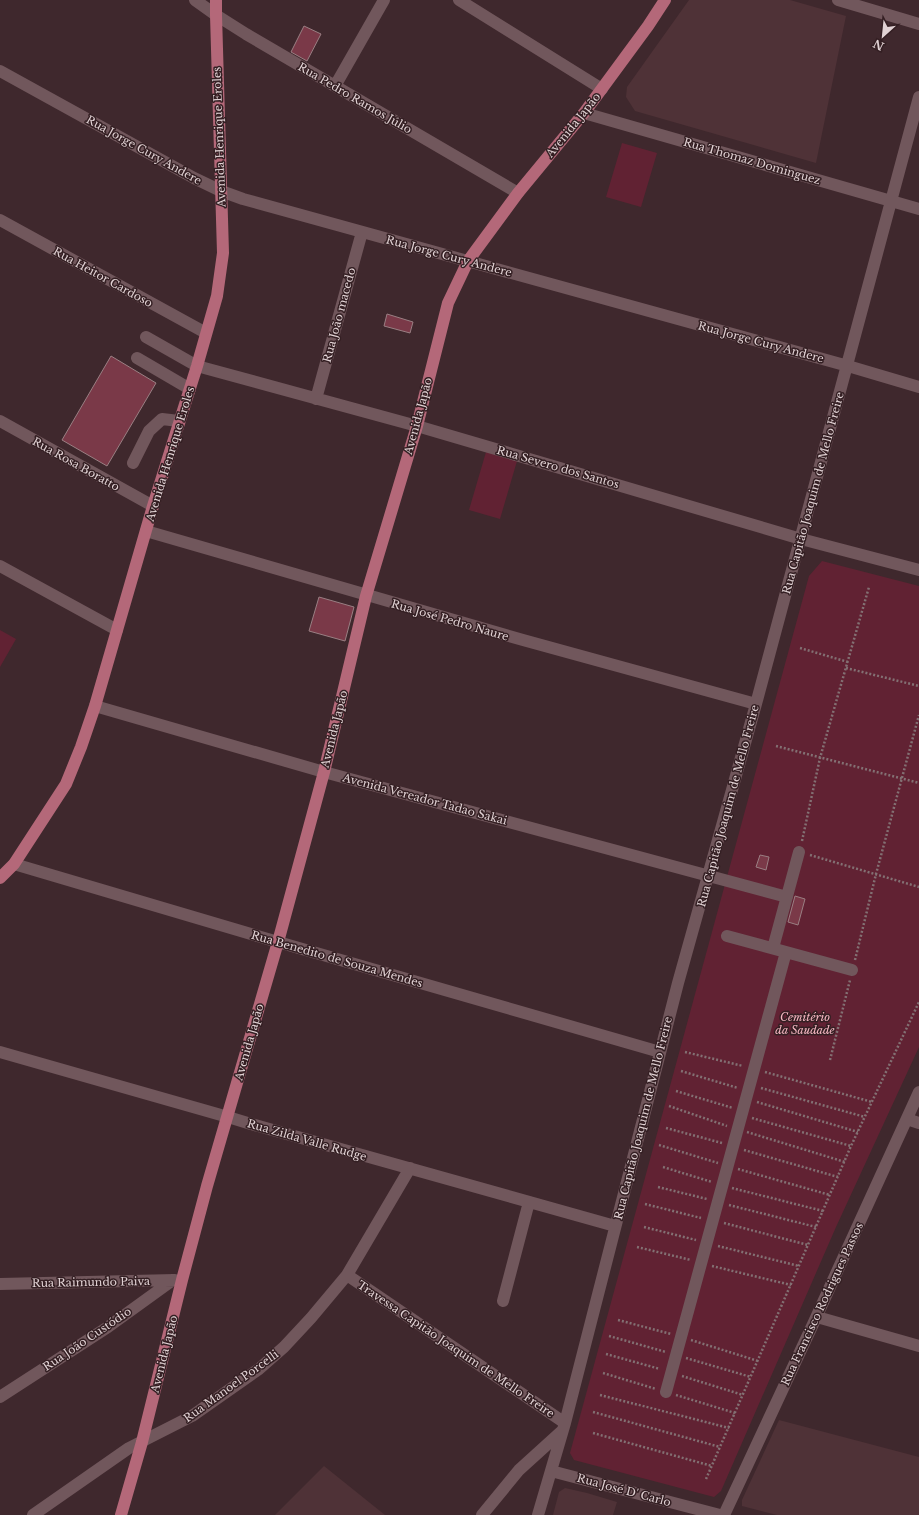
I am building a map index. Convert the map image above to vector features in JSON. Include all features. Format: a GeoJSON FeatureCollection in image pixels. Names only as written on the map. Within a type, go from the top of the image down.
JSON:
{"type":"FeatureCollection","features":[{"type":"Feature","properties":{"kind":"main road","name":"Avenida Henrique Eroles"},"geometry":{"type":"LineString","coordinates":[[0,878],[14,864],[66,784],[96,706],[153,506],[190,389],[217,296],[223,260],[216,0]]}},
{"type":"Feature","properties":{"kind":"main road","name":"Avenida Japão"},"geometry":{"type":"LineString","coordinates":[[121,1515],[142,1442],[178,1280],[228,1117],[278,942],[324,772],[366,596],[417,426],[448,303],[468,261],[518,193],[584,113],[648,26],[665,0]]}},
{"type":"Feature","properties":{"kind":"street","name":"Rua Pedro Ramos Júlio"},"geometry":{"type":"LineString","coordinates":[[195,0],[216,15],[518,193]]}},
{"type":"Feature","properties":{"kind":"street"},"geometry":{"type":"LineString","coordinates":[[335,86],[384,0]]}},
{"type":"Feature","properties":{"kind":"street"},"geometry":{"type":"LineString","coordinates":[[459,0],[602,89]]}},
{"type":"Feature","properties":{"kind":"street"},"geometry":{"type":"LineString","coordinates":[[838,0],[919,24]]}},
{"type":"Feature","properties":{"kind":"street","name":"Rua Jorge Cury Andere"},"geometry":{"type":"LineString","coordinates":[[0,71],[220,191],[919,387]]}},
{"type":"Feature","properties":{"kind":"street","name":"Rua Capitão Joaquim de Mello Freire"},"geometry":{"type":"LineString","coordinates":[[538,1515],[564,1427],[678,983],[709,876],[801,539],[919,97]]}},
{"type":"Feature","properties":{"kind":"street","name":"Rua Thomaz Dominguez"},"geometry":{"type":"LineString","coordinates":[[584,113],[919,209]]}},
{"type":"Feature","properties":{"kind":"street","name":"Rua Heitor Cardoso"},"geometry":{"type":"LineString","coordinates":[[0,220],[206,334]]}},
{"type":"Feature","properties":{"kind":"street","name":"Rua João macedo"},"geometry":{"type":"LineString","coordinates":[[316,399],[362,232]]}},
{"type":"Feature","properties":{"kind":"street","name":"Rua Severo dos Santos"},"geometry":{"type":"LineString","coordinates":[[146,337],[197,366],[417,426],[801,539],[919,570]]}},
{"type":"Feature","properties":{"kind":"street"},"geometry":{"type":"LineString","coordinates":[[137,358],[190,389]]}},
{"type":"Feature","properties":{"kind":"street"},"geometry":{"type":"LineString","coordinates":[[134,463],[149,431],[162,420],[179,421]]}},
{"type":"Feature","properties":{"kind":"street","name":"Rua Rosa Boratto"},"geometry":{"type":"LineString","coordinates":[[0,421],[153,506]]}},
{"type":"Feature","properties":{"kind":"street","name":"Rua José Pedro Naure"},"geometry":{"type":"LineString","coordinates":[[146,532],[366,596],[756,704]]}},
{"type":"Feature","properties":{"kind":"street"},"geometry":{"type":"LineString","coordinates":[[0,566],[117,630]]}},
{"type":"Feature","properties":{"kind":"street","name":"Avenida Vereador Tadao Sakai"},"geometry":{"type":"LineString","coordinates":[[96,706],[324,772],[787,897]]}},
{"type":"Feature","properties":{"kind":"street"},"geometry":{"type":"LineString","coordinates":[[773,948],[799,852]]}},
{"type":"Feature","properties":{"kind":"street","name":"Rua Benedito de Souza Mendes"},"geometry":{"type":"LineString","coordinates":[[14,864],[660,1052]]}},
{"type":"Feature","properties":{"kind":"street"},"geometry":{"type":"LineString","coordinates":[[727,936],[852,970]]}},
{"type":"Feature","properties":{"kind":"street"},"geometry":{"type":"LineString","coordinates":[[666,1392],[786,952]]}},
{"type":"Feature","properties":{"kind":"street","name":"Rua Zilda Valle Rudge"},"geometry":{"type":"LineString","coordinates":[[0,1052],[615,1226]]}},
{"type":"Feature","properties":{"kind":"street","name":"Rua Francisco Rodrigues Passos"},"geometry":{"type":"LineString","coordinates":[[724,1515],[919,1092]]}},
{"type":"Feature","properties":{"kind":"street"},"geometry":{"type":"LineString","coordinates":[[907,1120],[919,1123]]}},
{"type":"Feature","properties":{"kind":"street","name":"Rua Manoel Porcelli"},"geometry":{"type":"LineString","coordinates":[[33,1515],[129,1448],[192,1416],[259,1369],[284,1348],[347,1275],[410,1168]]}},
{"type":"Feature","properties":{"kind":"street"},"geometry":{"type":"LineString","coordinates":[[503,1301],[529,1202]]}},
{"type":"Feature","properties":{"kind":"street","name":"Travessa Capitão Joaquim de Mello Freire"},"geometry":{"type":"LineString","coordinates":[[347,1275],[564,1427]]}},
{"type":"Feature","properties":{"kind":"street","name":"Rua Raimundo Paiva"},"geometry":{"type":"LineString","coordinates":[[0,1284],[178,1280]]}},
{"type":"Feature","properties":{"kind":"street","name":"Rua João Custódio"},"geometry":{"type":"LineString","coordinates":[[0,1397],[178,1280]]}},
{"type":"Feature","properties":{"kind":"street"},"geometry":{"type":"LineString","coordinates":[[816,1317],[919,1346]]}},
{"type":"Feature","properties":{"kind":"street"},"geometry":{"type":"LineString","coordinates":[[482,1515],[519,1470],[564,1427]]}},
{"type":"Feature","properties":{"kind":"street","name":"Rua José D' Carlo"},"geometry":{"type":"LineString","coordinates":[[551,1471],[720,1515]]}},
{"type":"Feature","properties":{"kind":"path"},"geometry":{"type":"LineString","coordinates":[[869,587],[820,758],[799,852],[919,887]]}},
{"type":"Feature","properties":{"kind":"path"},"geometry":{"type":"LineString","coordinates":[[800,648],[848,662]]}},
{"type":"Feature","properties":{"kind":"path"},"geometry":{"type":"LineString","coordinates":[[846,668],[919,686]]}},
{"type":"Feature","properties":{"kind":"path"},"geometry":{"type":"LineString","coordinates":[[876,874],[919,715]]}},
{"type":"Feature","properties":{"kind":"path"},"geometry":{"type":"LineString","coordinates":[[776,746],[919,783]]}},
{"type":"Feature","properties":{"kind":"path"},"geometry":{"type":"LineString","coordinates":[[706,1479],[844,1162],[919,1002]]}},
{"type":"Feature","properties":{"kind":"path"},"geometry":{"type":"LineString","coordinates":[[685,1052],[754,1069],[872,1102]]}},
{"type":"Feature","properties":{"kind":"path"},"geometry":{"type":"LineString","coordinates":[[681,1071],[748,1091],[858,1132]]}},
{"type":"Feature","properties":{"kind":"path"},"geometry":{"type":"LineString","coordinates":[[676,1091],[742,1113],[852,1146]]}},
{"type":"Feature","properties":{"kind":"path"},"geometry":{"type":"LineString","coordinates":[[748,1091],[865,1117]]}},
{"type":"Feature","properties":{"kind":"path"},"geometry":{"type":"LineString","coordinates":[[669,1106],[738,1130],[844,1162]]}},
{"type":"Feature","properties":{"kind":"path"},"geometry":{"type":"LineString","coordinates":[[666,1128],[838,1177]]}},
{"type":"Feature","properties":{"kind":"path"},"geometry":{"type":"LineString","coordinates":[[659,1145],[830,1195]]}},
{"type":"Feature","properties":{"kind":"path"},"geometry":{"type":"LineString","coordinates":[[663,1167],[722,1185],[823,1211]]}},
{"type":"Feature","properties":{"kind":"path"},"geometry":{"type":"LineString","coordinates":[[658,1187],[816,1227]]}},
{"type":"Feature","properties":{"kind":"path"},"geometry":{"type":"LineString","coordinates":[[645,1204],[808,1245]]}},
{"type":"Feature","properties":{"kind":"path"},"geometry":{"type":"LineString","coordinates":[[644,1227],[799,1266]]}},
{"type":"Feature","properties":{"kind":"path"},"geometry":{"type":"LineString","coordinates":[[600,1395],[728,1428]]}},
{"type":"Feature","properties":{"kind":"path"},"geometry":{"type":"LineString","coordinates":[[593,1412],[720,1447]]}},
{"type":"Feature","properties":{"kind":"path"},"geometry":{"type":"LineString","coordinates":[[593,1433],[712,1466]]}},
{"type":"Feature","properties":{"kind":"shaded area"},"geometry":{"type":"Polygon","coordinates":[[[689,0],[790,0],[846,16],[816,163],[635,111],[626,97],[627,87],[689,0]]]}},
{"type":"Feature","properties":{"kind":"shaded area"},"geometry":{"type":"Polygon","coordinates":[[[779,1420],[919,1457],[919,1515],[777,1515],[742,1506],[742,1500],[779,1420]]]}},
{"type":"Feature","properties":{"kind":"shaded area"},"geometry":{"type":"Polygon","coordinates":[[[324,1466],[385,1515],[275,1515],[324,1466]]]}},
{"type":"Feature","properties":{"kind":"shaded area"},"geometry":{"type":"Polygon","coordinates":[[[565,1488],[617,1502],[613,1515],[553,1515],[559,1492],[565,1488]]]}},
{"type":"Feature","properties":{"kind":"green space"},"geometry":{"type":"Polygon","coordinates":[[[622,143],[657,153],[641,207],[606,197],[622,143]]]}},
{"type":"Feature","properties":{"kind":"green space"},"geometry":{"type":"Polygon","coordinates":[[[486,452],[517,461],[500,519],[469,510],[486,452]]]}},
{"type":"Feature","properties":{"kind":"green space","name":"Cemitério da Saudade"},"geometry":{"type":"Polygon","coordinates":[[[822,561],[919,586],[919,1047],[836,1227],[721,1491],[714,1497],[574,1460],[570,1453],[809,576],[822,561]]]}},
{"type":"Feature","properties":{"kind":"green space"},"geometry":{"type":"Polygon","coordinates":[[[0,630],[16,639],[0,667],[0,630]]]}},
{"type":"Feature","properties":{"kind":"building"},"geometry":{"type":"Polygon","coordinates":[[[304,26],[321,34],[307,61],[291,52],[304,26]]]}},
{"type":"Feature","properties":{"kind":"building"},"geometry":{"type":"Polygon","coordinates":[[[387,314],[413,322],[410,333],[384,326],[387,314]]]}},
{"type":"Feature","properties":{"kind":"building"},"geometry":{"type":"Polygon","coordinates":[[[111,356],[156,383],[107,466],[62,440],[111,356]]]}},
{"type":"Feature","properties":{"kind":"building"},"geometry":{"type":"Polygon","coordinates":[[[319,597],[354,607],[345,641],[309,631],[319,597]]]}},
{"type":"Feature","properties":{"kind":"building"},"geometry":{"type":"Polygon","coordinates":[[[760,855],[769,857],[766,870],[756,867],[760,855]]]}},
{"type":"Feature","properties":{"kind":"building"},"geometry":{"type":"Polygon","coordinates":[[[795,896],[805,899],[798,925],[788,922],[795,896]]]}}]}
